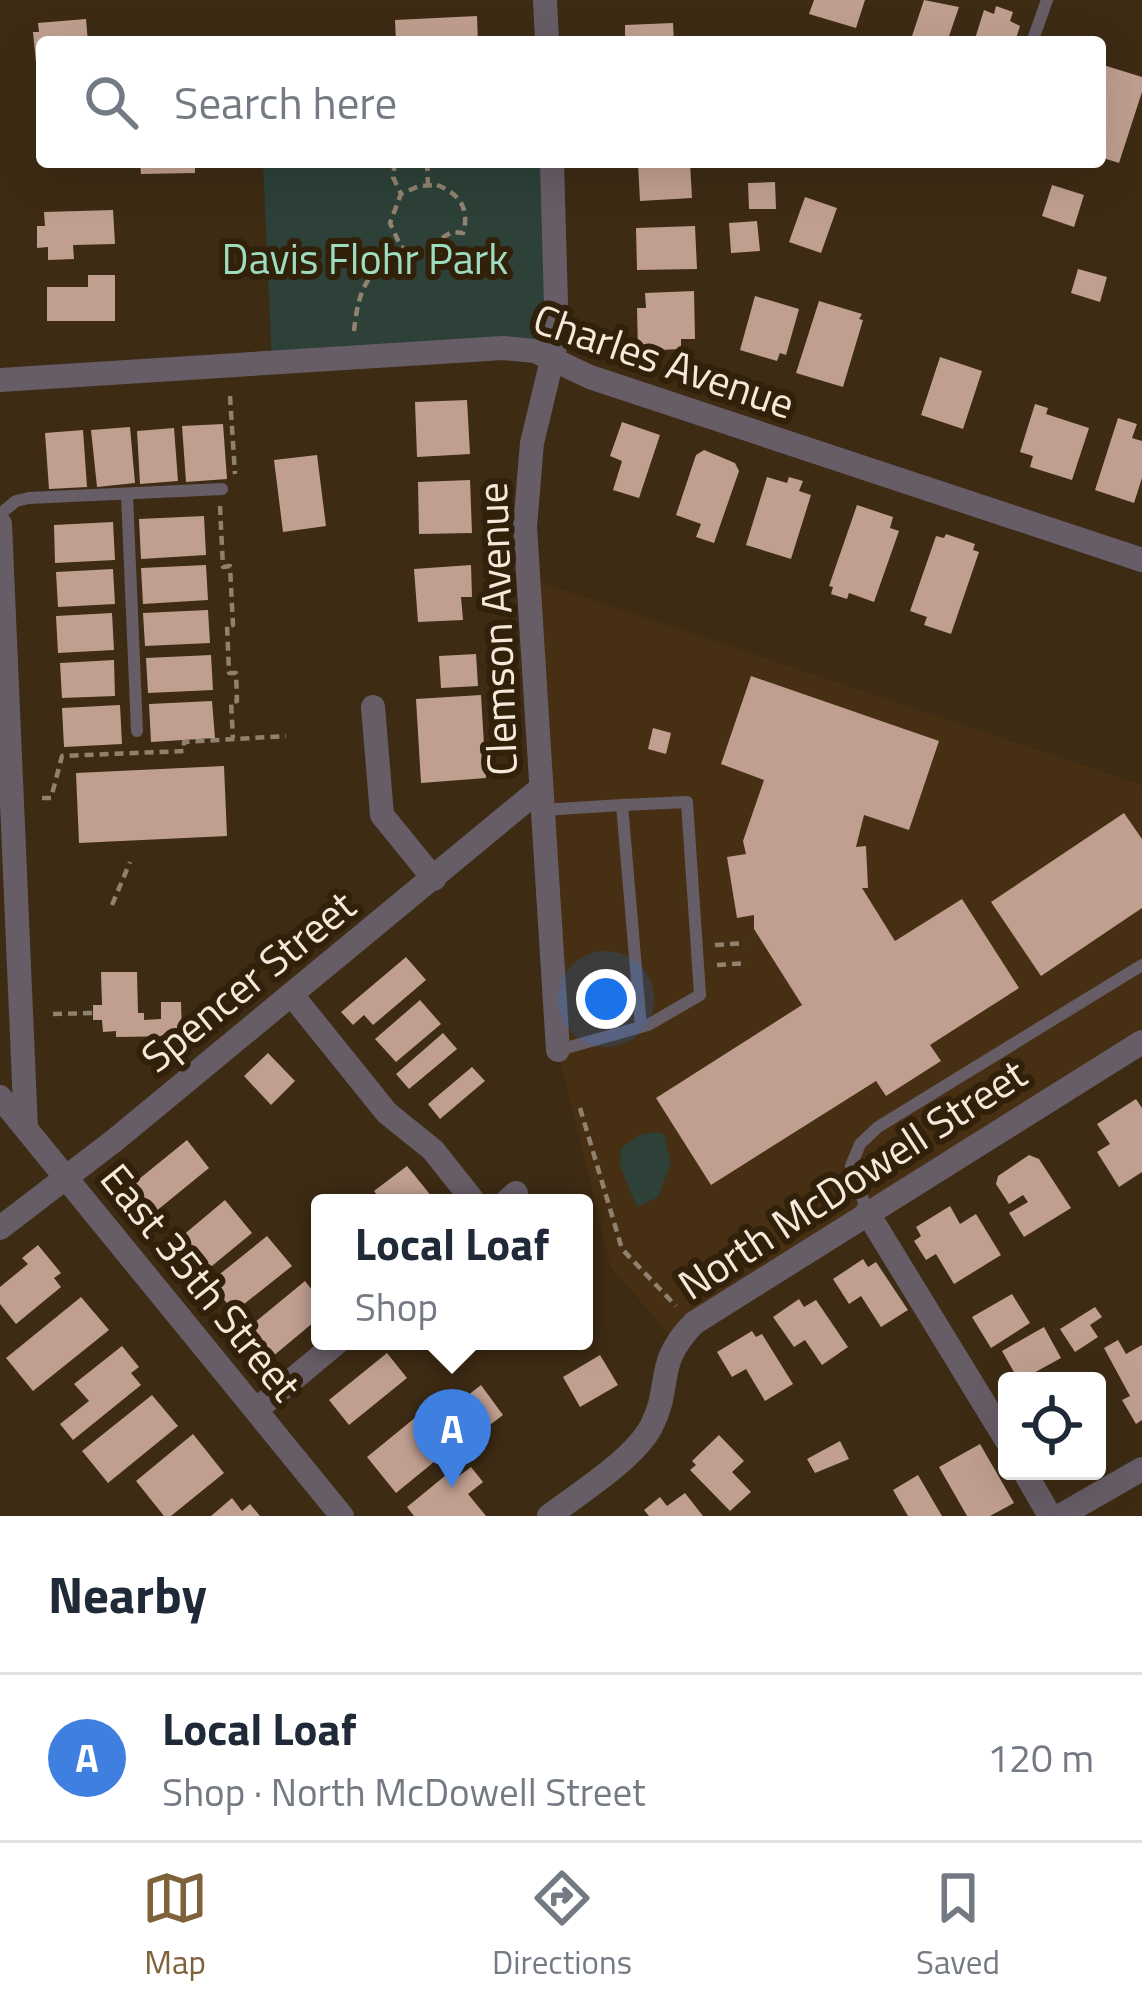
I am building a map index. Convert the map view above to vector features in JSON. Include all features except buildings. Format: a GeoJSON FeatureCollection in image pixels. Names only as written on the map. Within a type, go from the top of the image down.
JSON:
{"type":"FeatureCollection","features":[{"type":"Feature","properties":{"kind":"street"},"geometry":{"type":"LineString","coordinates":[[545,0],[547,36]]}},
{"type":"Feature","properties":{"kind":"street","name":"Clemson Avenue"},"geometry":{"type":"LineString","coordinates":[[552,168],[557,332],[532,443],[526,499],[558,1050]]}},
{"type":"Feature","properties":{"kind":"street","name":"Charles Avenue"},"geometry":{"type":"LineString","coordinates":[[0,380],[503,347],[554,358],[590,377],[1142,560]]}},
{"type":"Feature","properties":{"kind":"street"},"geometry":{"type":"LineString","coordinates":[[0,524],[26,1129]]}},
{"type":"Feature","properties":{"kind":"street"},"geometry":{"type":"LineString","coordinates":[[373,707],[382,815],[434,879]]}},
{"type":"Feature","properties":{"kind":"street","name":"Spencer Street"},"geometry":{"type":"LineString","coordinates":[[0,1228],[434,879],[542,799]]}},
{"type":"Feature","properties":{"kind":"street"},"geometry":{"type":"LineString","coordinates":[[292,995],[387,1113],[433,1150],[468,1194]]}},
{"type":"Feature","properties":{"kind":"street","name":"North McDowell Street"},"geometry":{"type":"LineString","coordinates":[[549,1516],[640,1443],[656,1414],[670,1352],[694,1323],[1142,1042]]}},
{"type":"Feature","properties":{"kind":"street","name":"East 35th Street"},"geometry":{"type":"LineString","coordinates":[[0,1097],[342,1516]]}},
{"type":"Feature","properties":{"kind":"street"},"geometry":{"type":"LineString","coordinates":[[868,1212],[998,1426]]}},
{"type":"Feature","properties":{"kind":"street"},"geometry":{"type":"LineString","coordinates":[[256,1410],[328,1350]]}},
{"type":"Feature","properties":{"kind":"street"},"geometry":{"type":"LineString","coordinates":[[1060,1516],[1142,1468]]}},
{"type":"Feature","properties":{"kind":"street"},"geometry":{"type":"LineString","coordinates":[[1029,1480],[1050,1516]]}},
{"type":"Feature","properties":{"kind":"lane"},"geometry":{"type":"LineString","coordinates":[[1034,36],[1047,0]]}},
{"type":"Feature","properties":{"kind":"lane"},"geometry":{"type":"LineString","coordinates":[[0,514],[16,501],[29,498],[127,495],[225,484]]}},
{"type":"Feature","properties":{"kind":"lane"},"geometry":{"type":"LineString","coordinates":[[127,495],[137,731]]}},
{"type":"Feature","properties":{"kind":"lane"},"geometry":{"type":"LineString","coordinates":[[542,799],[622,805],[688,802],[700,995],[641,1027],[558,1050]]}},
{"type":"Feature","properties":{"kind":"lane"},"geometry":{"type":"LineString","coordinates":[[622,805],[641,1027]]}},
{"type":"Feature","properties":{"kind":"lane"},"geometry":{"type":"LineString","coordinates":[[868,1212],[850,1166],[860,1144],[878,1127],[1142,964]]}},
{"type":"Feature","properties":{"kind":"path"},"geometry":{"type":"LineString","coordinates":[[394,168],[401,194],[390,223],[401,247],[426,258],[436,257],[442,254],[442,238],[463,233],[463,203],[451,191],[428,186],[401,194]]}},
{"type":"Feature","properties":{"kind":"path"},"geometry":{"type":"LineString","coordinates":[[427,168],[428,186]]}},
{"type":"Feature","properties":{"kind":"path"},"geometry":{"type":"LineString","coordinates":[[353,336],[358,296],[369,274],[401,247]]}},
{"type":"Feature","properties":{"kind":"path"},"geometry":{"type":"LineString","coordinates":[[225,484],[235,478],[230,396]]}},
{"type":"Feature","properties":{"kind":"path"},"geometry":{"type":"LineString","coordinates":[[230,505],[220,506],[224,567],[230,566],[230,673],[236,673],[237,701],[231,701],[233,738]]}},
{"type":"Feature","properties":{"kind":"path"},"geometry":{"type":"LineString","coordinates":[[42,798],[51,798],[62,756],[184,751],[184,742],[286,736]]}},
{"type":"Feature","properties":{"kind":"path"},"geometry":{"type":"LineString","coordinates":[[112,905],[130,862]]}},
{"type":"Feature","properties":{"kind":"path"},"geometry":{"type":"LineString","coordinates":[[697,946],[745,944]]}},
{"type":"Feature","properties":{"kind":"path"},"geometry":{"type":"LineString","coordinates":[[698,966],[747,963]]}},
{"type":"Feature","properties":{"kind":"path"},"geometry":{"type":"LineString","coordinates":[[53,1014],[93,1013]]}},
{"type":"Feature","properties":{"kind":"path"},"geometry":{"type":"LineString","coordinates":[[580,1108],[622,1249],[684,1314]]}},
{"type":"Feature","properties":{"kind":"shaded area"},"geometry":{"type":"Polygon","coordinates":[[[528,578],[1142,785],[1142,1045],[676,1342],[610,1266],[558,1050],[528,578]]]}},
{"type":"Feature","properties":{"kind":"green space","name":"Davis Flohr Park"},"geometry":{"type":"Polygon","coordinates":[[[263,168],[551,168],[554,358],[272,363],[263,168]]]}},
{"type":"Feature","properties":{"kind":"green space"},"geometry":{"type":"Polygon","coordinates":[[[642,1134],[664,1135],[671,1163],[658,1197],[637,1207],[620,1166],[621,1148],[642,1134]]]}},
{"type":"Feature","properties":{"kind":"place","name":"Local Loaf"},"geometry":{"type":"Point","coordinates":[452,1488]}}]}
